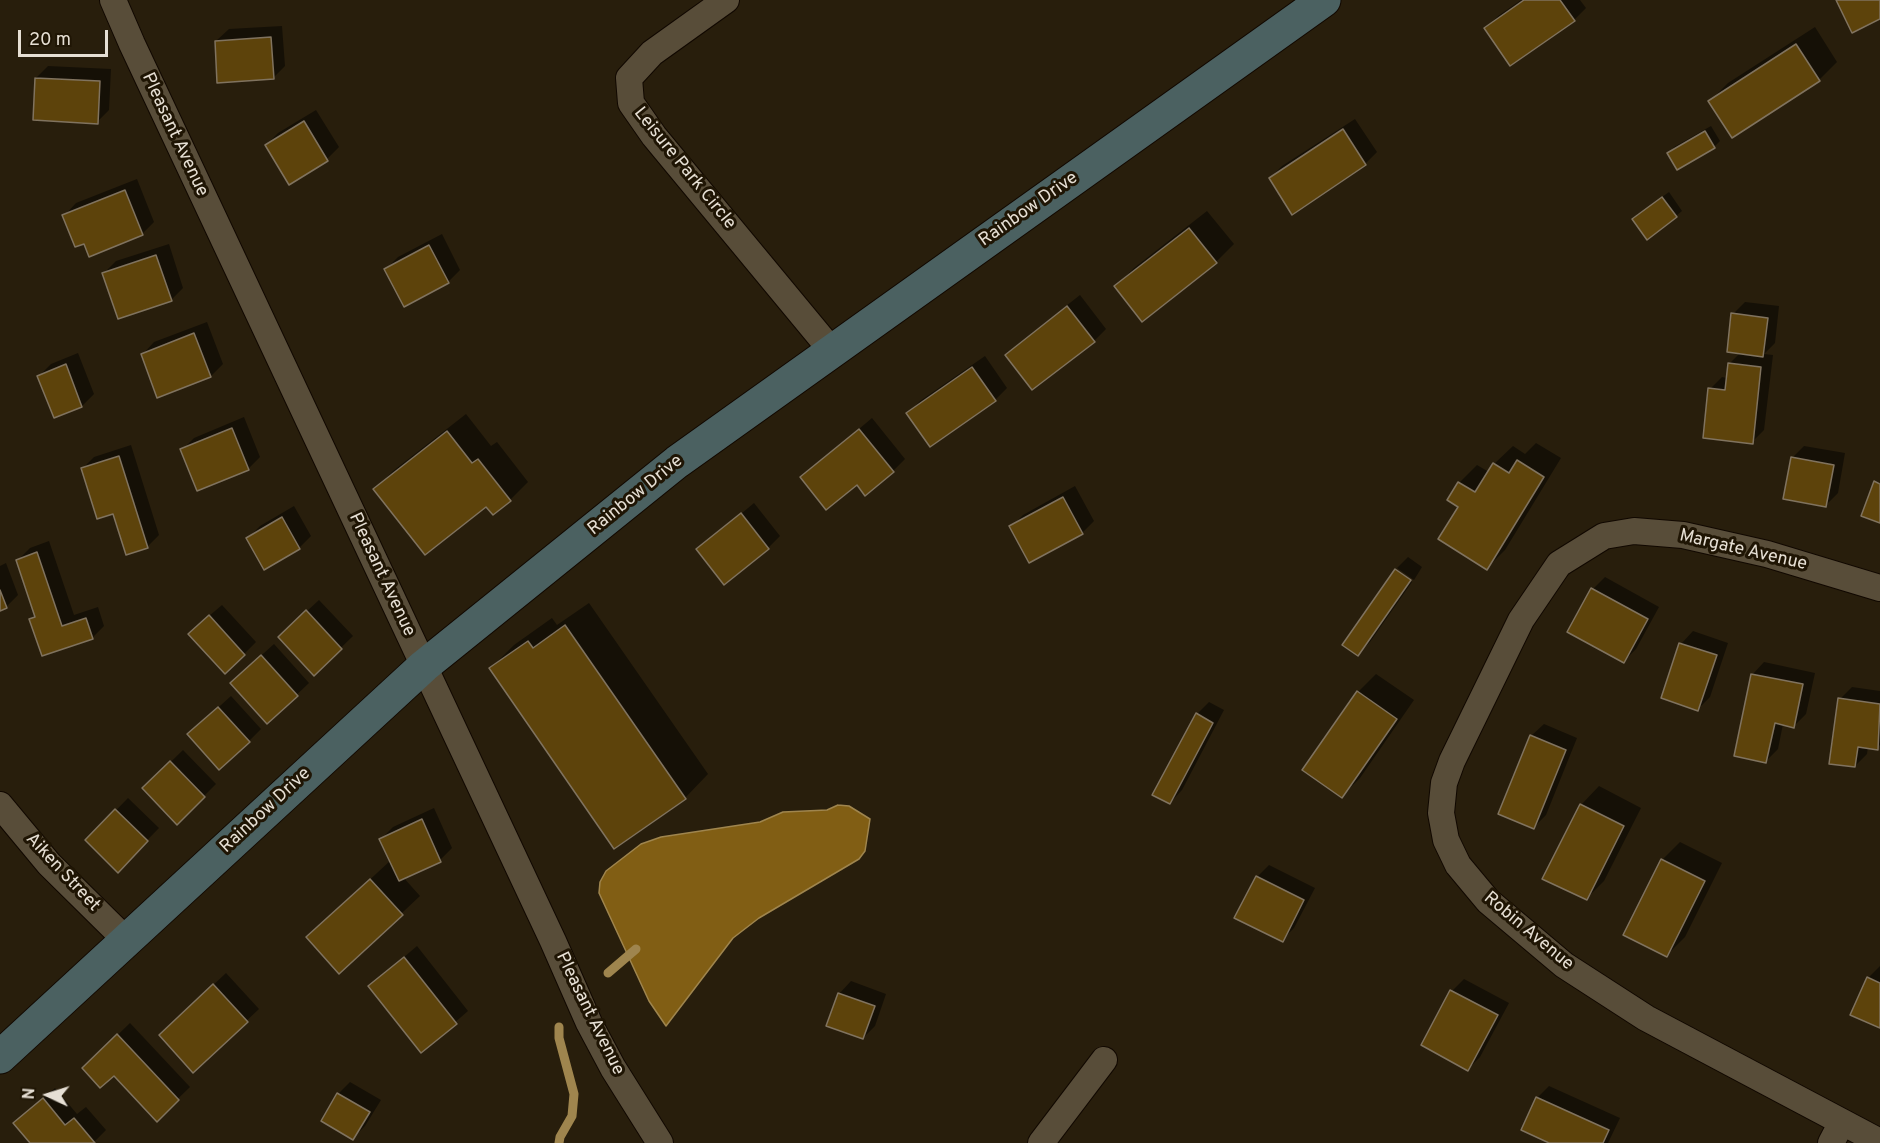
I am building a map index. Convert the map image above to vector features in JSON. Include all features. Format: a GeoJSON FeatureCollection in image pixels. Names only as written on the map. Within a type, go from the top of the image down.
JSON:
{"type":"FeatureCollection","features":[{"type":"Feature","properties":{"kind":"main road","name":"Rainbow Drive"},"geometry":{"type":"LineString","coordinates":[[0,1057],[424,666],[677,462],[1324,0]]}},
{"type":"Feature","properties":{"kind":"street","name":"Pleasant Avenue"},"geometry":{"type":"LineString","coordinates":[[113,0],[554,941],[589,1023],[613,1068],[660,1143]]}},
{"type":"Feature","properties":{"kind":"street","name":"Leisure Park Circle"},"geometry":{"type":"LineString","coordinates":[[726,0],[651,53],[629,78],[631,103],[654,136],[832,351]]}},
{"type":"Feature","properties":{"kind":"street","name":"Margate Avenue"},"geometry":{"type":"LineString","coordinates":[[1604,536],[1634,531],[1683,535],[1767,554],[1880,588]]}},
{"type":"Feature","properties":{"kind":"street","name":"Robin Avenue"},"geometry":{"type":"LineString","coordinates":[[1604,536],[1559,564],[1521,620],[1452,761],[1444,783],[1441,813],[1446,840],[1458,865],[1488,901],[1564,965],[1646,1018],[1836,1133],[1880,1142]]}},
{"type":"Feature","properties":{"kind":"street","name":"Aiken Street"},"geometry":{"type":"LineString","coordinates":[[0,805],[49,864],[126,940]]}},
{"type":"Feature","properties":{"kind":"street"},"geometry":{"type":"LineString","coordinates":[[1041,1143],[1104,1059]]}},
{"type":"Feature","properties":{"kind":"shaded area"},"geometry":{"type":"Polygon","coordinates":[[[838,805],[849,806],[870,819],[865,851],[859,859],[759,918],[733,938],[666,1026],[649,1001],[599,893],[600,882],[606,871],[641,844],[661,837],[760,822],[783,812],[827,810],[838,805]]]}},
{"type":"Feature","properties":{"kind":"building"},"geometry":{"type":"Polygon","coordinates":[[[1524,0],[1560,0],[1575,21],[1510,66],[1484,28],[1524,0]]]}},
{"type":"Feature","properties":{"kind":"building"},"geometry":{"type":"Polygon","coordinates":[[[1836,0],[1880,0],[1880,19],[1852,33],[1836,0]]]}},
{"type":"Feature","properties":{"kind":"building"},"geometry":{"type":"Polygon","coordinates":[[[271,37],[274,79],[217,83],[215,41],[271,37]]]}},
{"type":"Feature","properties":{"kind":"building"},"geometry":{"type":"Polygon","coordinates":[[[1796,44],[1820,81],[1732,138],[1708,101],[1796,44]]]}},
{"type":"Feature","properties":{"kind":"building"},"geometry":{"type":"Polygon","coordinates":[[[35,78],[100,81],[98,124],[33,120],[35,78]]]}},
{"type":"Feature","properties":{"kind":"building"},"geometry":{"type":"Polygon","coordinates":[[[304,121],[328,161],[289,185],[265,145],[304,121]]]}},
{"type":"Feature","properties":{"kind":"building"},"geometry":{"type":"Polygon","coordinates":[[[1343,129],[1366,165],[1292,215],[1269,178],[1343,129]]]}},
{"type":"Feature","properties":{"kind":"building"},"geometry":{"type":"Polygon","coordinates":[[[1705,131],[1715,148],[1677,170],[1667,153],[1705,131]]]}},
{"type":"Feature","properties":{"kind":"building"},"geometry":{"type":"Polygon","coordinates":[[[125,190],[143,235],[89,257],[84,244],[75,247],[62,215],[125,190]]]}},
{"type":"Feature","properties":{"kind":"building"},"geometry":{"type":"Polygon","coordinates":[[[1662,197],[1677,217],[1647,240],[1632,219],[1662,197]]]}},
{"type":"Feature","properties":{"kind":"building"},"geometry":{"type":"Polygon","coordinates":[[[1189,228],[1217,263],[1142,322],[1114,286],[1189,228]]]}},
{"type":"Feature","properties":{"kind":"building"},"geometry":{"type":"Polygon","coordinates":[[[429,245],[449,283],[404,307],[384,269],[429,245]]]}},
{"type":"Feature","properties":{"kind":"building"},"geometry":{"type":"Polygon","coordinates":[[[156,255],[172,301],[118,319],[102,273],[156,255]]]}},
{"type":"Feature","properties":{"kind":"building"},"geometry":{"type":"Polygon","coordinates":[[[1067,306],[1095,342],[1032,390],[1005,355],[1067,306]]]}},
{"type":"Feature","properties":{"kind":"building"},"geometry":{"type":"Polygon","coordinates":[[[1731,313],[1768,318],[1763,357],[1727,352],[1731,313]]]}},
{"type":"Feature","properties":{"kind":"building"},"geometry":{"type":"Polygon","coordinates":[[[194,333],[211,377],[157,398],[141,354],[194,333]]]}},
{"type":"Feature","properties":{"kind":"building"},"geometry":{"type":"Polygon","coordinates":[[[1728,363],[1761,367],[1753,444],[1703,438],[1708,388],[1725,390],[1728,363]]]}},
{"type":"Feature","properties":{"kind":"building"},"geometry":{"type":"Polygon","coordinates":[[[66,364],[82,407],[54,418],[37,376],[66,364]]]}},
{"type":"Feature","properties":{"kind":"building"},"geometry":{"type":"Polygon","coordinates":[[[972,367],[996,401],[930,447],[906,413],[972,367]]]}},
{"type":"Feature","properties":{"kind":"building"},"geometry":{"type":"Polygon","coordinates":[[[232,428],[249,470],[197,491],[180,449],[232,428]]]}},
{"type":"Feature","properties":{"kind":"building"},"geometry":{"type":"Polygon","coordinates":[[[859,429],[894,472],[865,496],[857,485],[826,510],[800,477],[859,429]]]}},
{"type":"Feature","properties":{"kind":"building"},"geometry":{"type":"Polygon","coordinates":[[[447,431],[472,463],[478,459],[511,501],[493,515],[486,507],[425,555],[373,489],[447,431]]]}},
{"type":"Feature","properties":{"kind":"building"},"geometry":{"type":"Polygon","coordinates":[[[119,456],[148,548],[126,555],[113,514],[97,519],[81,468],[119,456]]]}},
{"type":"Feature","properties":{"kind":"building"},"geometry":{"type":"Polygon","coordinates":[[[1791,457],[1834,465],[1826,507],[1783,499],[1791,457]]]}},
{"type":"Feature","properties":{"kind":"building"},"geometry":{"type":"Polygon","coordinates":[[[1517,460],[1544,477],[1487,570],[1438,539],[1458,507],[1447,500],[1458,482],[1475,492],[1493,463],[1509,473],[1517,460]]]}},
{"type":"Feature","properties":{"kind":"building"},"geometry":{"type":"Polygon","coordinates":[[[1874,481],[1880,484],[1880,523],[1861,516],[1874,481]]]}},
{"type":"Feature","properties":{"kind":"building"},"geometry":{"type":"Polygon","coordinates":[[[1063,497],[1083,534],[1029,563],[1009,526],[1063,497]]]}},
{"type":"Feature","properties":{"kind":"building"},"geometry":{"type":"Polygon","coordinates":[[[741,513],[769,549],[724,585],[696,549],[741,513]]]}},
{"type":"Feature","properties":{"kind":"building"},"geometry":{"type":"Polygon","coordinates":[[[282,517],[300,549],[264,570],[246,538],[282,517]]]}},
{"type":"Feature","properties":{"kind":"building"},"geometry":{"type":"Polygon","coordinates":[[[37,552],[62,626],[86,618],[93,639],[42,656],[29,619],[35,617],[16,560],[37,552]]]}},
{"type":"Feature","properties":{"kind":"building"},"geometry":{"type":"Polygon","coordinates":[[[1395,569],[1411,580],[1358,656],[1342,645],[1395,569]]]}},
{"type":"Feature","properties":{"kind":"building"},"geometry":{"type":"Polygon","coordinates":[[[1591,588],[1648,619],[1624,663],[1567,632],[1591,588]]]}},
{"type":"Feature","properties":{"kind":"building"},"geometry":{"type":"Polygon","coordinates":[[[0,590],[7,608],[0,611],[0,590]]]}},
{"type":"Feature","properties":{"kind":"building"},"geometry":{"type":"Polygon","coordinates":[[[306,610],[342,649],[314,676],[278,637],[306,610]]]}},
{"type":"Feature","properties":{"kind":"building"},"geometry":{"type":"Polygon","coordinates":[[[209,615],[245,655],[225,674],[188,634],[209,615]]]}},
{"type":"Feature","properties":{"kind":"building"},"geometry":{"type":"Polygon","coordinates":[[[565,625],[686,799],[614,849],[489,668],[528,641],[533,648],[565,625]]]}},
{"type":"Feature","properties":{"kind":"building"},"geometry":{"type":"Polygon","coordinates":[[[1679,643],[1717,655],[1698,711],[1661,698],[1679,643]]]}},
{"type":"Feature","properties":{"kind":"building"},"geometry":{"type":"Polygon","coordinates":[[[261,655],[298,696],[267,724],[230,683],[261,655]]]}},
{"type":"Feature","properties":{"kind":"building"},"geometry":{"type":"Polygon","coordinates":[[[1751,674],[1803,684],[1794,728],[1775,723],[1766,763],[1734,756],[1751,674]]]}},
{"type":"Feature","properties":{"kind":"building"},"geometry":{"type":"Polygon","coordinates":[[[1357,691],[1397,719],[1342,798],[1302,770],[1357,691]]]}},
{"type":"Feature","properties":{"kind":"building"},"geometry":{"type":"Polygon","coordinates":[[[1838,698],[1880,704],[1878,750],[1858,747],[1855,767],[1829,764],[1838,698]]]}},
{"type":"Feature","properties":{"kind":"building"},"geometry":{"type":"Polygon","coordinates":[[[218,707],[250,742],[219,770],[187,734],[218,707]]]}},
{"type":"Feature","properties":{"kind":"building"},"geometry":{"type":"Polygon","coordinates":[[[1196,713],[1213,723],[1170,804],[1152,795],[1196,713]]]}},
{"type":"Feature","properties":{"kind":"building"},"geometry":{"type":"Polygon","coordinates":[[[1530,735],[1566,750],[1534,829],[1498,814],[1530,735]]]}},
{"type":"Feature","properties":{"kind":"building"},"geometry":{"type":"Polygon","coordinates":[[[170,761],[205,797],[177,825],[142,788],[170,761]]]}},
{"type":"Feature","properties":{"kind":"building"},"geometry":{"type":"Polygon","coordinates":[[[1580,804],[1624,826],[1587,900],[1542,879],[1580,804]]]}},
{"type":"Feature","properties":{"kind":"building"},"geometry":{"type":"Polygon","coordinates":[[[115,809],[148,841],[118,873],[85,840],[115,809]]]}},
{"type":"Feature","properties":{"kind":"building"},"geometry":{"type":"Polygon","coordinates":[[[422,819],[441,862],[399,881],[379,839],[422,819]]]}},
{"type":"Feature","properties":{"kind":"building"},"geometry":{"type":"Polygon","coordinates":[[[1661,859],[1705,881],[1667,957],[1623,935],[1661,859]]]}},
{"type":"Feature","properties":{"kind":"building"},"geometry":{"type":"Polygon","coordinates":[[[1256,876],[1304,900],[1283,942],[1234,918],[1256,876]]]}},
{"type":"Feature","properties":{"kind":"building"},"geometry":{"type":"Polygon","coordinates":[[[370,879],[403,915],[339,974],[306,937],[370,879]]]}},
{"type":"Feature","properties":{"kind":"building"},"geometry":{"type":"Polygon","coordinates":[[[404,957],[457,1024],[421,1053],[368,986],[404,957]]]}},
{"type":"Feature","properties":{"kind":"building"},"geometry":{"type":"Polygon","coordinates":[[[1867,977],[1880,983],[1880,1028],[1850,1015],[1867,977]]]}},
{"type":"Feature","properties":{"kind":"building"},"geometry":{"type":"Polygon","coordinates":[[[213,984],[248,1022],[193,1073],[159,1035],[213,984]]]}},
{"type":"Feature","properties":{"kind":"building"},"geometry":{"type":"Polygon","coordinates":[[[1450,990],[1498,1015],[1468,1071],[1421,1045],[1450,990]]]}},
{"type":"Feature","properties":{"kind":"building"},"geometry":{"type":"Polygon","coordinates":[[[838,993],[875,1006],[863,1039],[826,1026],[838,993]]]}},
{"type":"Feature","properties":{"kind":"building"},"geometry":{"type":"Polygon","coordinates":[[[117,1034],[179,1100],[157,1122],[114,1076],[100,1088],[82,1068],[117,1034]]]}},
{"type":"Feature","properties":{"kind":"building"},"geometry":{"type":"Polygon","coordinates":[[[337,1093],[370,1112],[353,1140],[321,1121],[337,1093]]]}},
{"type":"Feature","properties":{"kind":"building"},"geometry":{"type":"Polygon","coordinates":[[[1536,1097],[1609,1130],[1603,1143],[1549,1143],[1521,1130],[1536,1097]]]}},
{"type":"Feature","properties":{"kind":"building"},"geometry":{"type":"Polygon","coordinates":[[[43,1098],[65,1125],[74,1118],[95,1143],[30,1143],[13,1123],[43,1098]]]}},
{"type":"Feature","properties":{"kind":"waterway"},"geometry":{"type":"LineString","coordinates":[[608,973],[636,949]]}},
{"type":"Feature","properties":{"kind":"waterway"},"geometry":{"type":"LineString","coordinates":[[559,1027],[559,1038],[574,1094],[572,1116],[559,1143]]}}]}
